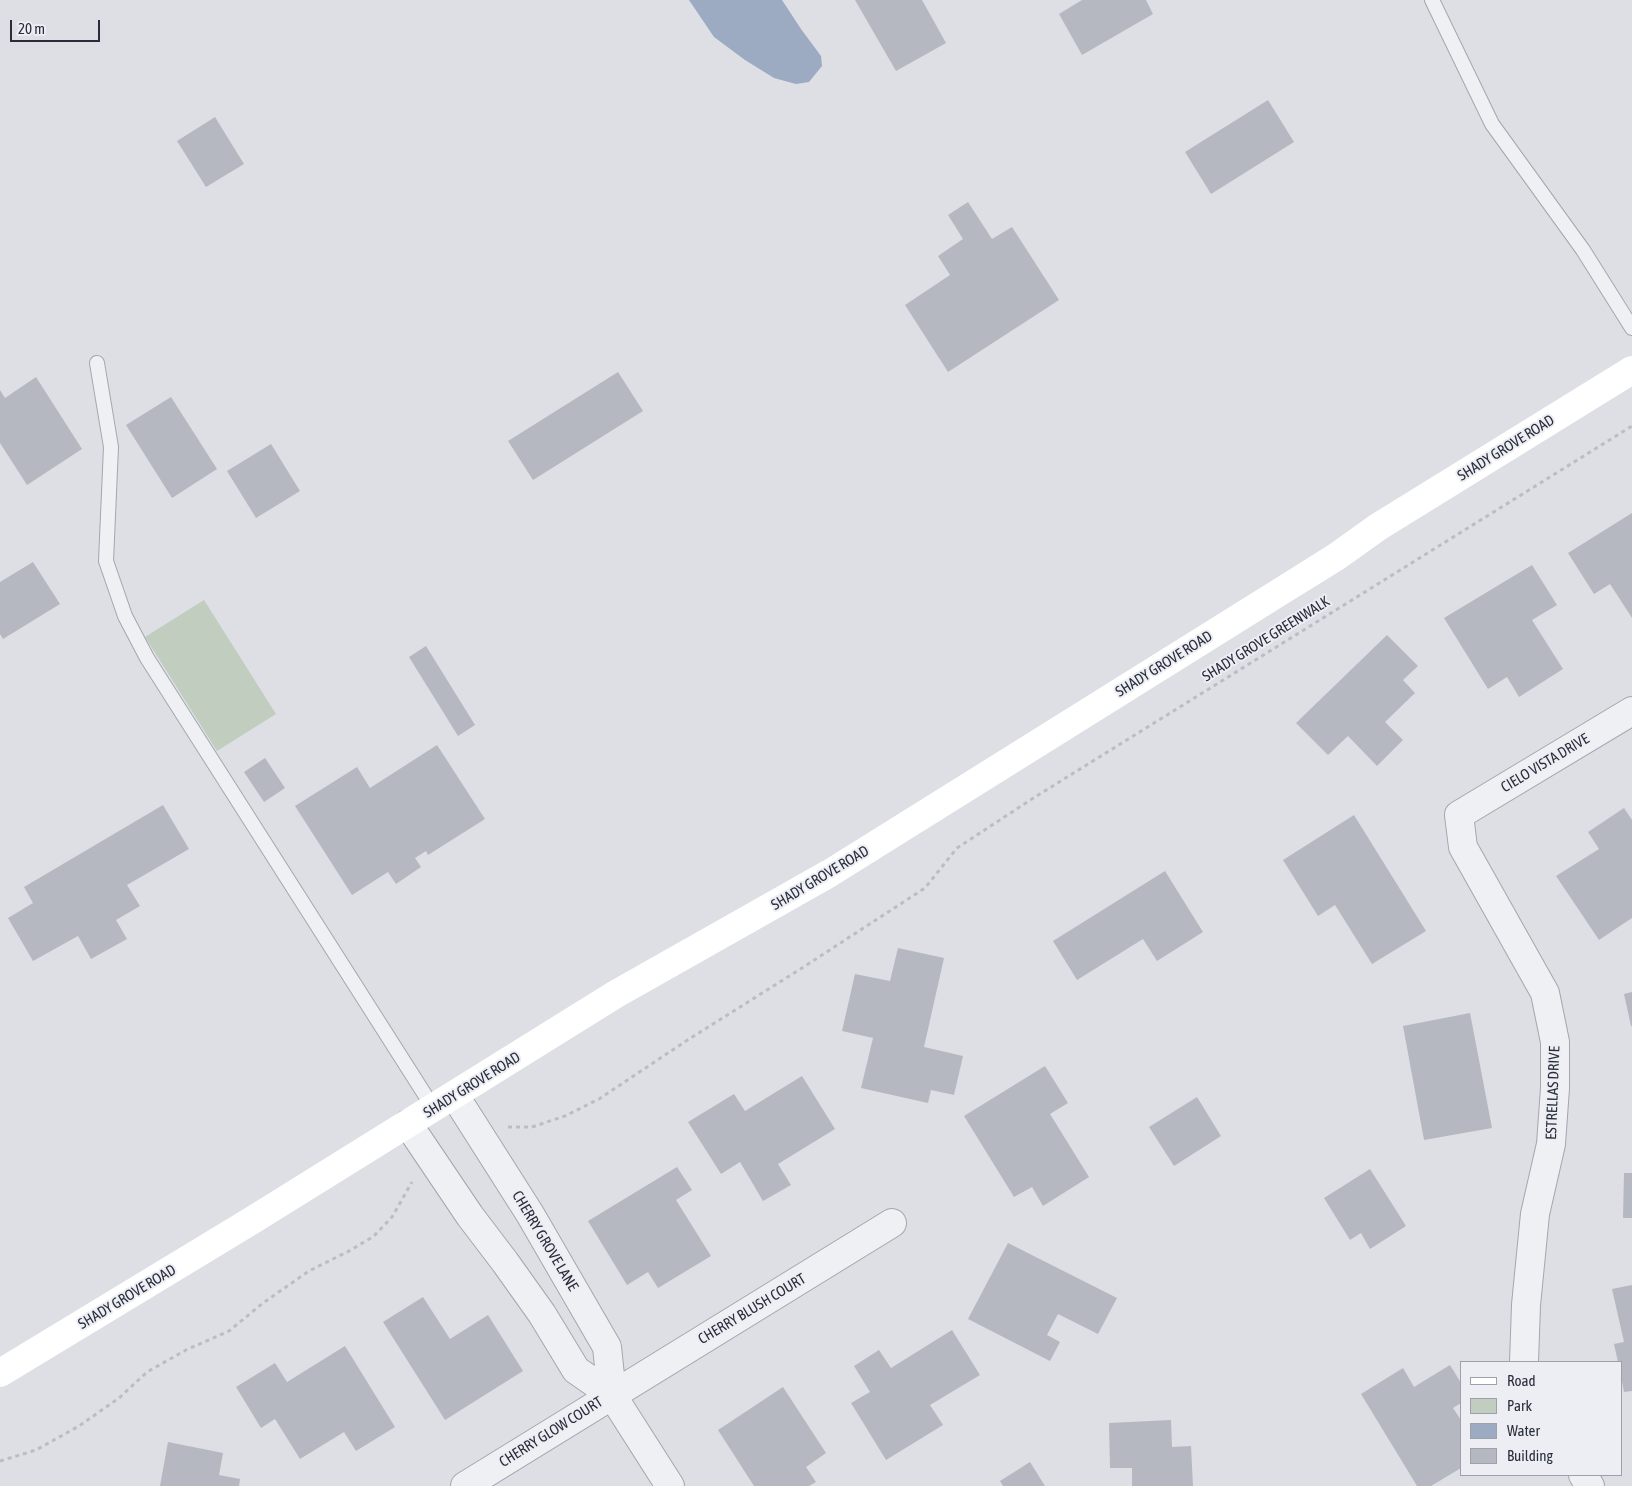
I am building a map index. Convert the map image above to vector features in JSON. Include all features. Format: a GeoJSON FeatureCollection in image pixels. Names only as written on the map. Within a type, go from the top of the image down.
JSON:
{"type":"FeatureCollection","features":[{"type":"Feature","properties":{"kind":"main road","name":"SHADY GROVE ROAD"},"geometry":{"type":"LineString","coordinates":[[0,1373],[444,1102],[616,994],[830,873],[1336,557],[1378,527],[1632,370]]}},
{"type":"Feature","properties":{"kind":"street","name":"CIELO VISTA DRIVE"},"geometry":{"type":"LineString","coordinates":[[1459,815],[1632,711]]}},
{"type":"Feature","properties":{"kind":"street","name":"ESTRELLAS DRIVE"},"geometry":{"type":"LineString","coordinates":[[1459,815],[1463,847],[1545,993],[1556,1042],[1551,1144],[1535,1214],[1526,1305],[1524,1361]]}},
{"type":"Feature","properties":{"kind":"street","name":"CHERRY GROVE LANE"},"geometry":{"type":"LineString","coordinates":[[444,1102],[530,1214],[607,1347],[612,1395]]}},
{"type":"Feature","properties":{"kind":"street","name":"CHERRY GROVE LANE"},"geometry":{"type":"LineString","coordinates":[[408,1124],[470,1216],[536,1307],[576,1370],[612,1395],[670,1486]]}},
{"type":"Feature","properties":{"kind":"street","name":"CHERRY BLUSH COURT"},"geometry":{"type":"LineString","coordinates":[[612,1395],[892,1223]]}},
{"type":"Feature","properties":{"kind":"street","name":"CHERRY GLOW COURT"},"geometry":{"type":"LineString","coordinates":[[465,1486],[612,1395]]}},
{"type":"Feature","properties":{"kind":"lane"},"geometry":{"type":"LineString","coordinates":[[1432,0],[1492,124],[1583,250],[1632,328]]}},
{"type":"Feature","properties":{"kind":"lane"},"geometry":{"type":"LineString","coordinates":[[97,363],[111,447],[106,560],[125,616],[147,658],[444,1102]]}},
{"type":"Feature","properties":{"kind":"path","name":"SHADY GROVE GREENWALK"},"geometry":{"type":"LineString","coordinates":[[926,888],[957,848],[1034,797],[1632,426]]}},
{"type":"Feature","properties":{"kind":"green space"},"geometry":{"type":"Polygon","coordinates":[[[204,600],[276,714],[217,751],[145,637],[204,600]]]}},
{"type":"Feature","properties":{"kind":"water"},"geometry":{"type":"Polygon","coordinates":[[[689,0],[782,0],[821,56],[822,66],[809,82],[796,84],[774,78],[714,37],[689,0]]]}},
{"type":"Feature","properties":{"kind":"building"},"geometry":{"type":"Polygon","coordinates":[[[855,0],[922,0],[946,43],[896,71],[855,0]]]}},
{"type":"Feature","properties":{"kind":"building"},"geometry":{"type":"Polygon","coordinates":[[[1082,0],[1146,0],[1153,14],[1082,55],[1059,14],[1082,0]]]}},
{"type":"Feature","properties":{"kind":"building"},"geometry":{"type":"Polygon","coordinates":[[[1268,100],[1294,142],[1211,194],[1185,152],[1268,100]]]}},
{"type":"Feature","properties":{"kind":"building"},"geometry":{"type":"Polygon","coordinates":[[[215,117],[244,164],[206,187],[177,141],[215,117]]]}},
{"type":"Feature","properties":{"kind":"building"},"geometry":{"type":"Polygon","coordinates":[[[968,202],[992,239],[1012,227],[1059,300],[948,372],[905,305],[950,275],[938,256],[963,239],[948,215],[968,202]]]}},
{"type":"Feature","properties":{"kind":"building"},"geometry":{"type":"Polygon","coordinates":[[[618,372],[643,411],[533,480],[508,441],[618,372]]]}},
{"type":"Feature","properties":{"kind":"building"},"geometry":{"type":"Polygon","coordinates":[[[36,377],[82,449],[27,485],[0,443],[0,390],[5,398],[36,377]]]}},
{"type":"Feature","properties":{"kind":"building"},"geometry":{"type":"Polygon","coordinates":[[[171,397],[217,469],[172,498],[126,425],[171,397]]]}},
{"type":"Feature","properties":{"kind":"building"},"geometry":{"type":"Polygon","coordinates":[[[271,444],[300,491],[256,518],[227,471],[271,444]]]}},
{"type":"Feature","properties":{"kind":"building"},"geometry":{"type":"Polygon","coordinates":[[[1632,513],[1632,618],[1610,584],[1594,594],[1568,553],[1632,513]]]}},
{"type":"Feature","properties":{"kind":"building"},"geometry":{"type":"Polygon","coordinates":[[[33,562],[60,604],[3,639],[0,634],[0,582],[33,562]]]}},
{"type":"Feature","properties":{"kind":"building"},"geometry":{"type":"Polygon","coordinates":[[[1532,565],[1557,605],[1532,620],[1563,669],[1519,697],[1507,677],[1488,689],[1444,618],[1532,565]]]}},
{"type":"Feature","properties":{"kind":"building"},"geometry":{"type":"Polygon","coordinates":[[[1387,635],[1418,666],[1403,680],[1415,693],[1385,722],[1403,740],[1377,766],[1348,736],[1328,755],[1296,723],[1387,635]]]}},
{"type":"Feature","properties":{"kind":"building"},"geometry":{"type":"Polygon","coordinates":[[[426,646],[475,725],[458,736],[409,657],[426,646]]]}},
{"type":"Feature","properties":{"kind":"building"},"geometry":{"type":"Polygon","coordinates":[[[437,745],[485,819],[428,855],[426,851],[415,858],[421,867],[396,884],[388,872],[352,895],[295,806],[357,767],[370,788],[437,745]]]}},
{"type":"Feature","properties":{"kind":"building"},"geometry":{"type":"Polygon","coordinates":[[[265,758],[285,788],[264,802],[244,772],[265,758]]]}},
{"type":"Feature","properties":{"kind":"building"},"geometry":{"type":"Polygon","coordinates":[[[163,805],[189,849],[127,885],[140,906],[116,920],[127,939],[91,959],[78,936],[33,961],[8,918],[33,903],[24,887],[163,805]]]}},
{"type":"Feature","properties":{"kind":"building"},"geometry":{"type":"Polygon","coordinates":[[[1624,808],[1632,820],[1632,918],[1599,940],[1556,876],[1599,849],[1588,832],[1624,808]]]}},
{"type":"Feature","properties":{"kind":"building"},"geometry":{"type":"Polygon","coordinates":[[[1354,815],[1426,931],[1372,964],[1335,905],[1318,916],[1283,860],[1354,815]]]}},
{"type":"Feature","properties":{"kind":"building"},"geometry":{"type":"Polygon","coordinates":[[[1165,871],[1203,932],[1157,961],[1143,939],[1077,980],[1053,941],[1165,871]]]}},
{"type":"Feature","properties":{"kind":"building"},"geometry":{"type":"Polygon","coordinates":[[[898,948],[944,958],[924,1047],[963,1056],[954,1095],[931,1090],[928,1103],[861,1088],[873,1038],[842,1031],[855,974],[890,981],[898,948]]]}},
{"type":"Feature","properties":{"kind":"building"},"geometry":{"type":"Polygon","coordinates":[[[1632,992],[1632,1026],[1631,1026],[1624,994],[1632,992]]]}},
{"type":"Feature","properties":{"kind":"building"},"geometry":{"type":"Polygon","coordinates":[[[1470,1013],[1492,1128],[1424,1140],[1403,1026],[1470,1013]]]}},
{"type":"Feature","properties":{"kind":"building"},"geometry":{"type":"Polygon","coordinates":[[[1045,1066],[1068,1103],[1050,1114],[1089,1177],[1043,1206],[1032,1187],[1014,1197],[964,1116],[1045,1066]]]}},
{"type":"Feature","properties":{"kind":"building"},"geometry":{"type":"Polygon","coordinates":[[[802,1076],[835,1129],[778,1164],[791,1185],[763,1201],[740,1162],[721,1174],[688,1122],[734,1094],[745,1111],[802,1076]]]}},
{"type":"Feature","properties":{"kind":"building"},"geometry":{"type":"Polygon","coordinates":[[[1197,1097],[1221,1136],[1174,1166],[1149,1127],[1197,1097]]]}},
{"type":"Feature","properties":{"kind":"building"},"geometry":{"type":"Polygon","coordinates":[[[677,1167],[692,1190],[676,1200],[711,1256],[658,1288],[648,1272],[627,1285],[588,1221],[677,1167]]]}},
{"type":"Feature","properties":{"kind":"building"},"geometry":{"type":"Polygon","coordinates":[[[1370,1169],[1406,1226],[1370,1249],[1361,1233],[1350,1240],[1324,1198],[1370,1169]]]}},
{"type":"Feature","properties":{"kind":"building"},"geometry":{"type":"Polygon","coordinates":[[[1624,1173],[1632,1173],[1632,1218],[1623,1218],[1624,1173]]]}},
{"type":"Feature","properties":{"kind":"building"},"geometry":{"type":"Polygon","coordinates":[[[1008,1243],[1117,1298],[1098,1334],[1058,1314],[1047,1335],[1060,1342],[1050,1361],[968,1319],[1008,1243]]]}},
{"type":"Feature","properties":{"kind":"building"},"geometry":{"type":"Polygon","coordinates":[[[1632,1285],[1632,1391],[1624,1392],[1622,1361],[1618,1361],[1614,1344],[1624,1342],[1612,1289],[1632,1285]]]}},
{"type":"Feature","properties":{"kind":"building"},"geometry":{"type":"Polygon","coordinates":[[[423,1297],[450,1339],[488,1315],[523,1371],[445,1420],[383,1322],[423,1297]]]}},
{"type":"Feature","properties":{"kind":"building"},"geometry":{"type":"Polygon","coordinates":[[[952,1330],[980,1375],[930,1405],[943,1425],[886,1460],[851,1403],[870,1392],[854,1366],[879,1350],[891,1368],[952,1330]]]}},
{"type":"Feature","properties":{"kind":"building"},"geometry":{"type":"Polygon","coordinates":[[[345,1346],[395,1427],[356,1451],[344,1432],[300,1459],[275,1419],[261,1428],[236,1387],[275,1363],[287,1382],[345,1346]]]}},
{"type":"Feature","properties":{"kind":"building"},"geometry":{"type":"Polygon","coordinates":[[[1450,1365],[1460,1381],[1460,1404],[1453,1408],[1460,1418],[1460,1469],[1431,1486],[1417,1486],[1361,1394],[1403,1368],[1414,1387],[1450,1365]]]}},
{"type":"Feature","properties":{"kind":"building"},"geometry":{"type":"Polygon","coordinates":[[[783,1387],[826,1453],[806,1467],[816,1482],[809,1486],[754,1486],[718,1430],[783,1387]]]}},
{"type":"Feature","properties":{"kind":"building"},"geometry":{"type":"Polygon","coordinates":[[[1171,1420],[1172,1447],[1191,1446],[1193,1486],[1132,1486],[1132,1468],[1110,1468],[1109,1423],[1171,1420]]]}},
{"type":"Feature","properties":{"kind":"building"},"geometry":{"type":"Polygon","coordinates":[[[168,1442],[223,1453],[219,1475],[240,1479],[239,1486],[160,1486],[168,1442]]]}},
{"type":"Feature","properties":{"kind":"building"},"geometry":{"type":"Polygon","coordinates":[[[1030,1462],[1045,1486],[1003,1486],[1000,1481],[1030,1462]]]}}]}
